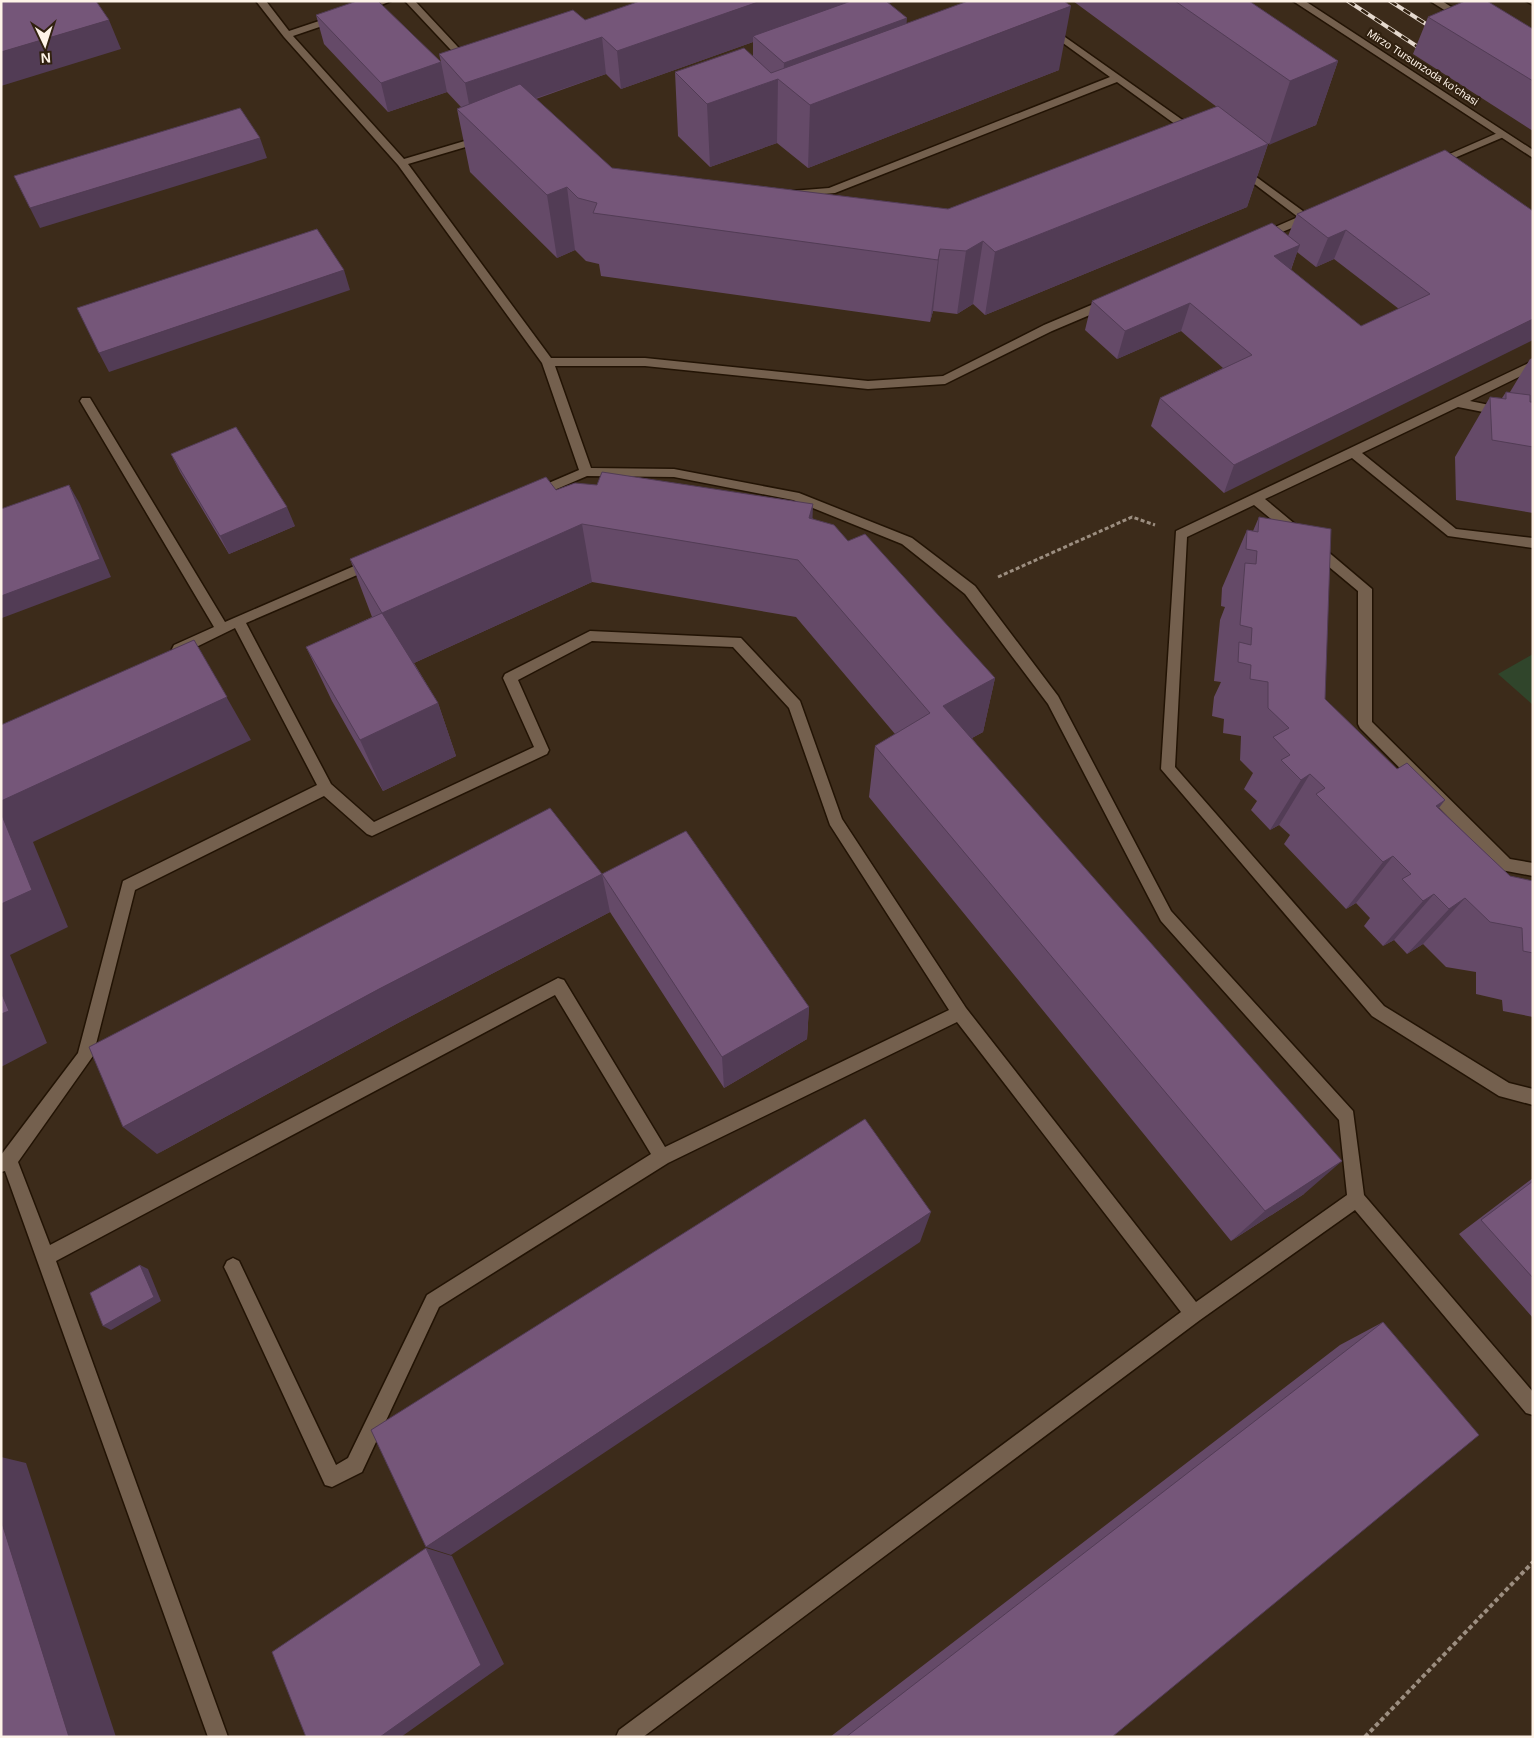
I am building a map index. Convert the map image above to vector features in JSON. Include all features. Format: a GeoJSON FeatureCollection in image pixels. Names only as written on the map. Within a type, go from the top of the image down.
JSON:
{"type":"FeatureCollection","features":[{"type":"Feature","properties":{"kind":"main road"},"geometry":{"type":"LineString","coordinates":[[261,1],[287,34],[402,163],[548,362],[586,472]]}},
{"type":"Feature","properties":{"kind":"main road"},"geometry":{"type":"LineString","coordinates":[[287,34],[386,1]]}},
{"type":"Feature","properties":{"kind":"main road"},"geometry":{"type":"LineString","coordinates":[[410,1],[471,66],[480,64]]}},
{"type":"Feature","properties":{"kind":"main road","name":"Mirzo Tursunzoda ko'chasi"},"geometry":{"type":"LineString","coordinates":[[1298,1],[1533,155]]}},
{"type":"Feature","properties":{"kind":"main road"},"geometry":{"type":"LineString","coordinates":[[1435,1],[1476,26]]}},
{"type":"Feature","properties":{"kind":"main road"},"geometry":{"type":"LineString","coordinates":[[1040,23],[1118,78],[1194,137]]}},
{"type":"Feature","properties":{"kind":"main road"},"geometry":{"type":"LineString","coordinates":[[782,195],[831,191],[1118,78]]}},
{"type":"Feature","properties":{"kind":"main road"},"geometry":{"type":"LineString","coordinates":[[402,163],[497,134]]}},
{"type":"Feature","properties":{"kind":"main road"},"geometry":{"type":"LineString","coordinates":[[1423,168],[1502,134]]}},
{"type":"Feature","properties":{"kind":"main road"},"geometry":{"type":"LineString","coordinates":[[1234,164],[1306,218]]}},
{"type":"Feature","properties":{"kind":"main road"},"geometry":{"type":"LineString","coordinates":[[1252,241],[1324,210]]}},
{"type":"Feature","properties":{"kind":"main road"},"geometry":{"type":"LineString","coordinates":[[548,362],[645,362],[868,385],[945,380],[1048,328],[1119,298]]}},
{"type":"Feature","properties":{"kind":"main road"},"geometry":{"type":"LineString","coordinates":[[1533,365],[1457,404],[1181,534],[1168,769],[1378,1011],[1505,1090],[1533,1097]]}},
{"type":"Feature","properties":{"kind":"main road"},"geometry":{"type":"LineString","coordinates":[[86,401],[222,629]]}},
{"type":"Feature","properties":{"kind":"main road"},"geometry":{"type":"LineString","coordinates":[[1457,404],[1533,418]]}},
{"type":"Feature","properties":{"kind":"main road"},"geometry":{"type":"LineString","coordinates":[[1352,452],[1453,533],[1533,543]]}},
{"type":"Feature","properties":{"kind":"main road"},"geometry":{"type":"LineString","coordinates":[[522,499],[586,472],[674,473],[795,496],[907,541],[970,590],[1053,700],[1166,916],[1347,1118],[1356,1199],[1533,1406]]}},
{"type":"Feature","properties":{"kind":"main road"},"geometry":{"type":"LineString","coordinates":[[1256,499],[1365,589],[1365,724],[1506,865],[1533,870]]}},
{"type":"Feature","properties":{"kind":"main road"},"geometry":{"type":"LineString","coordinates":[[169,654],[238,621],[385,558]]}},
{"type":"Feature","properties":{"kind":"main road"},"geometry":{"type":"LineString","coordinates":[[238,621],[326,788],[372,830],[542,750],[510,678],[590,636],[736,642],[796,705],[835,821],[960,1013],[1194,1314]]}},
{"type":"Feature","properties":{"kind":"main road"},"geometry":{"type":"LineString","coordinates":[[218,1737],[46,1257],[5,1162],[85,1056],[128,886],[326,788]]}},
{"type":"Feature","properties":{"kind":"main road"},"geometry":{"type":"LineString","coordinates":[[46,1257],[558,985],[662,1157]]}},
{"type":"Feature","properties":{"kind":"main road"},"geometry":{"type":"LineString","coordinates":[[232,1267],[332,1478],[355,1465],[434,1301],[662,1157],[960,1013]]}},
{"type":"Feature","properties":{"kind":"main road"},"geometry":{"type":"LineString","coordinates":[[626,1737],[1194,1314],[1356,1199]]}},
{"type":"Feature","properties":{"kind":"path"},"geometry":{"type":"LineString","coordinates":[[970,590],[1132,517],[1181,534]]}},
{"type":"Feature","properties":{"kind":"path"},"geometry":{"type":"LineString","coordinates":[[1365,1737],[1533,1562]]}},
{"type":"Feature","properties":{"kind":"green space"},"geometry":{"type":"Polygon","coordinates":[[[1533,654],[1533,705],[1498,674],[1533,654]]]}},
{"type":"Feature","properties":{"kind":"building"},"geometry":{"type":"Polygon","coordinates":[[[1,1],[96,1],[109,20],[1,52],[1,1]]]}},
{"type":"Feature","properties":{"kind":"building"},"geometry":{"type":"Polygon","coordinates":[[[357,1],[378,1],[441,62],[381,83],[316,15],[357,1]]]}},
{"type":"Feature","properties":{"kind":"building"},"geometry":{"type":"Polygon","coordinates":[[[640,1],[761,1],[617,51],[602,37],[465,83],[439,54],[573,10],[585,20],[640,1]]]}},
{"type":"Feature","properties":{"kind":"building"},"geometry":{"type":"Polygon","coordinates":[[[851,1],[886,1],[907,18],[784,63],[753,36],[851,1]]]}},
{"type":"Feature","properties":{"kind":"building"},"geometry":{"type":"Polygon","coordinates":[[[968,1],[1064,1],[1071,6],[810,105],[778,79],[707,104],[675,72],[744,48],[771,73],[968,1]]]}},
{"type":"Feature","properties":{"kind":"building"},"geometry":{"type":"Polygon","coordinates":[[[1175,1],[1249,1],[1338,61],[1290,81],[1175,1]]]}},
{"type":"Feature","properties":{"kind":"building"},"geometry":{"type":"Polygon","coordinates":[[[1465,1],[1487,1],[1533,29],[1533,81],[1428,17],[1465,1]]]}},
{"type":"Feature","properties":{"kind":"building"},"geometry":{"type":"Polygon","coordinates":[[[520,84],[612,168],[948,209],[1218,106],[1268,144],[995,252],[983,241],[966,251],[940,249],[938,260],[593,213],[597,203],[578,198],[567,187],[547,195],[457,109],[520,84]]]}},
{"type":"Feature","properties":{"kind":"building"},"geometry":{"type":"Polygon","coordinates":[[[240,108],[260,138],[30,208],[14,176],[240,108]]]}},
{"type":"Feature","properties":{"kind":"building"},"geometry":{"type":"Polygon","coordinates":[[[1445,150],[1533,211],[1533,319],[1234,465],[1160,398],[1252,355],[1190,303],[1125,331],[1092,301],[1272,223],[1300,245],[1274,256],[1361,326],[1430,294],[1346,230],[1328,238],[1297,214],[1445,150]]]}},
{"type":"Feature","properties":{"kind":"building"},"geometry":{"type":"Polygon","coordinates":[[[317,229],[344,270],[99,353],[77,308],[317,229]]]}},
{"type":"Feature","properties":{"kind":"building"},"geometry":{"type":"Polygon","coordinates":[[[1506,392],[1530,395],[1530,402],[1533,402],[1533,447],[1492,440],[1490,397],[1506,399],[1506,392]]]}},
{"type":"Feature","properties":{"kind":"building"},"geometry":{"type":"Polygon","coordinates":[[[236,427],[287,507],[220,536],[171,454],[236,427]]]}},
{"type":"Feature","properties":{"kind":"building"},"geometry":{"type":"Polygon","coordinates":[[[602,472],[813,504],[809,518],[834,525],[848,541],[865,534],[995,678],[943,706],[1342,1161],[1265,1211],[875,746],[930,713],[798,560],[582,524],[382,613],[350,559],[546,477],[556,490],[575,483],[597,485],[602,472]]]}},
{"type":"Feature","properties":{"kind":"building"},"geometry":{"type":"Polygon","coordinates":[[[69,485],[100,559],[1,596],[1,509],[69,485]]]}},
{"type":"Feature","properties":{"kind":"building"},"geometry":{"type":"Polygon","coordinates":[[[1259,517],[1331,529],[1325,699],[1397,769],[1407,763],[1445,800],[1436,806],[1510,876],[1533,881],[1533,953],[1523,951],[1522,928],[1490,922],[1465,898],[1449,909],[1434,894],[1423,901],[1402,879],[1411,874],[1393,856],[1383,862],[1316,794],[1325,788],[1310,774],[1301,780],[1281,760],[1290,755],[1273,737],[1289,728],[1268,708],[1268,682],[1250,679],[1251,665],[1238,662],[1239,642],[1251,645],[1252,628],[1240,625],[1245,563],[1256,564],[1257,551],[1246,549],[1247,530],[1258,532],[1259,517]]]}},
{"type":"Feature","properties":{"kind":"building"},"geometry":{"type":"Polygon","coordinates":[[[382,613],[438,703],[360,740],[306,647],[382,613]]]}},
{"type":"Feature","properties":{"kind":"building"},"geometry":{"type":"Polygon","coordinates":[[[194,640],[227,697],[1,801],[1,725],[194,640]]]}},
{"type":"Feature","properties":{"kind":"building"},"geometry":{"type":"Polygon","coordinates":[[[550,808],[602,874],[379,989],[123,1127],[89,1047],[550,808]]]}},
{"type":"Feature","properties":{"kind":"building"},"geometry":{"type":"Polygon","coordinates":[[[1,813],[32,890],[1,904],[1,813]]]}},
{"type":"Feature","properties":{"kind":"building"},"geometry":{"type":"Polygon","coordinates":[[[686,831],[809,1007],[722,1057],[602,874],[686,831]]]}},
{"type":"Feature","properties":{"kind":"building"},"geometry":{"type":"Polygon","coordinates":[[[1,992],[9,1011],[1,1014],[1,992]]]}},
{"type":"Feature","properties":{"kind":"building"},"geometry":{"type":"Polygon","coordinates":[[[865,1119],[931,1212],[426,1547],[371,1430],[865,1119]]]}},
{"type":"Feature","properties":{"kind":"building"},"geometry":{"type":"Polygon","coordinates":[[[1533,1181],[1533,1278],[1481,1220],[1533,1181]]]}},
{"type":"Feature","properties":{"kind":"building"},"geometry":{"type":"Polygon","coordinates":[[[140,1265],[154,1297],[103,1326],[90,1293],[140,1265]]]}},
{"type":"Feature","properties":{"kind":"building"},"geometry":{"type":"Polygon","coordinates":[[[1383,1322],[1479,1435],[1112,1737],[846,1737],[1383,1322]]]}},
{"type":"Feature","properties":{"kind":"building"},"geometry":{"type":"Polygon","coordinates":[[[1,1520],[69,1737],[1,1737],[1,1520]]]}},
{"type":"Feature","properties":{"kind":"building"},"geometry":{"type":"Polygon","coordinates":[[[426,1548],[481,1665],[380,1737],[306,1737],[272,1652],[426,1548]]]}},
{"type":"Feature","properties":{"kind":"railway"},"geometry":{"type":"LineString","coordinates":[[1348,1],[1427,53]]}},
{"type":"Feature","properties":{"kind":"railway"},"geometry":{"type":"LineString","coordinates":[[1390,1],[1437,31]]}}]}
